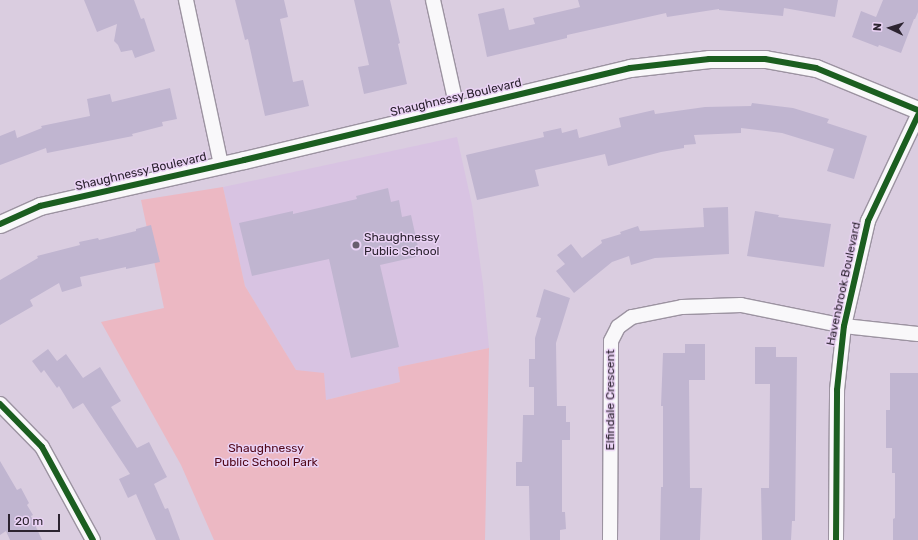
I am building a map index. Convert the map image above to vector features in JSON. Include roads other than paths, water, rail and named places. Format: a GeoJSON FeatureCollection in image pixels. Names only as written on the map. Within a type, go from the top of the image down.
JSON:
{"type":"FeatureCollection","features":[{"type":"Feature","properties":{"kind":"street"},"geometry":{"type":"LineString","coordinates":[[186,0],[222,164]]}},
{"type":"Feature","properties":{"kind":"street"},"geometry":{"type":"LineString","coordinates":[[433,0],[457,108]]}},
{"type":"Feature","properties":{"kind":"street","name":"Shaughnessy Boulevard"},"geometry":{"type":"LineString","coordinates":[[0,224],[40,206],[630,68],[717,59],[765,59],[816,68],[918,110]]}},
{"type":"Feature","properties":{"kind":"street","name":"Havenbrook Boulevard"},"geometry":{"type":"LineString","coordinates":[[836,540],[837,390],[844,326],[868,221],[918,115]]}},
{"type":"Feature","properties":{"kind":"street","name":"Elfindale Crescent"},"geometry":{"type":"LineString","coordinates":[[610,540],[611,341],[618,327],[632,317],[682,307],[741,305],[844,326],[918,334]]}},
{"type":"Feature","properties":{"kind":"street"},"geometry":{"type":"LineString","coordinates":[[0,404],[42,448],[93,540]]}},
{"type":"Feature","properties":{"kind":"place","name":"Shaughnessy Public School"},"geometry":{"type":"Point","coordinates":[356,245]}},
{"type":"Feature","properties":{"kind":"park label","name":"Shaughnessy Public School Park"},"geometry":{"type":"Point","coordinates":[266,456]}}]}
